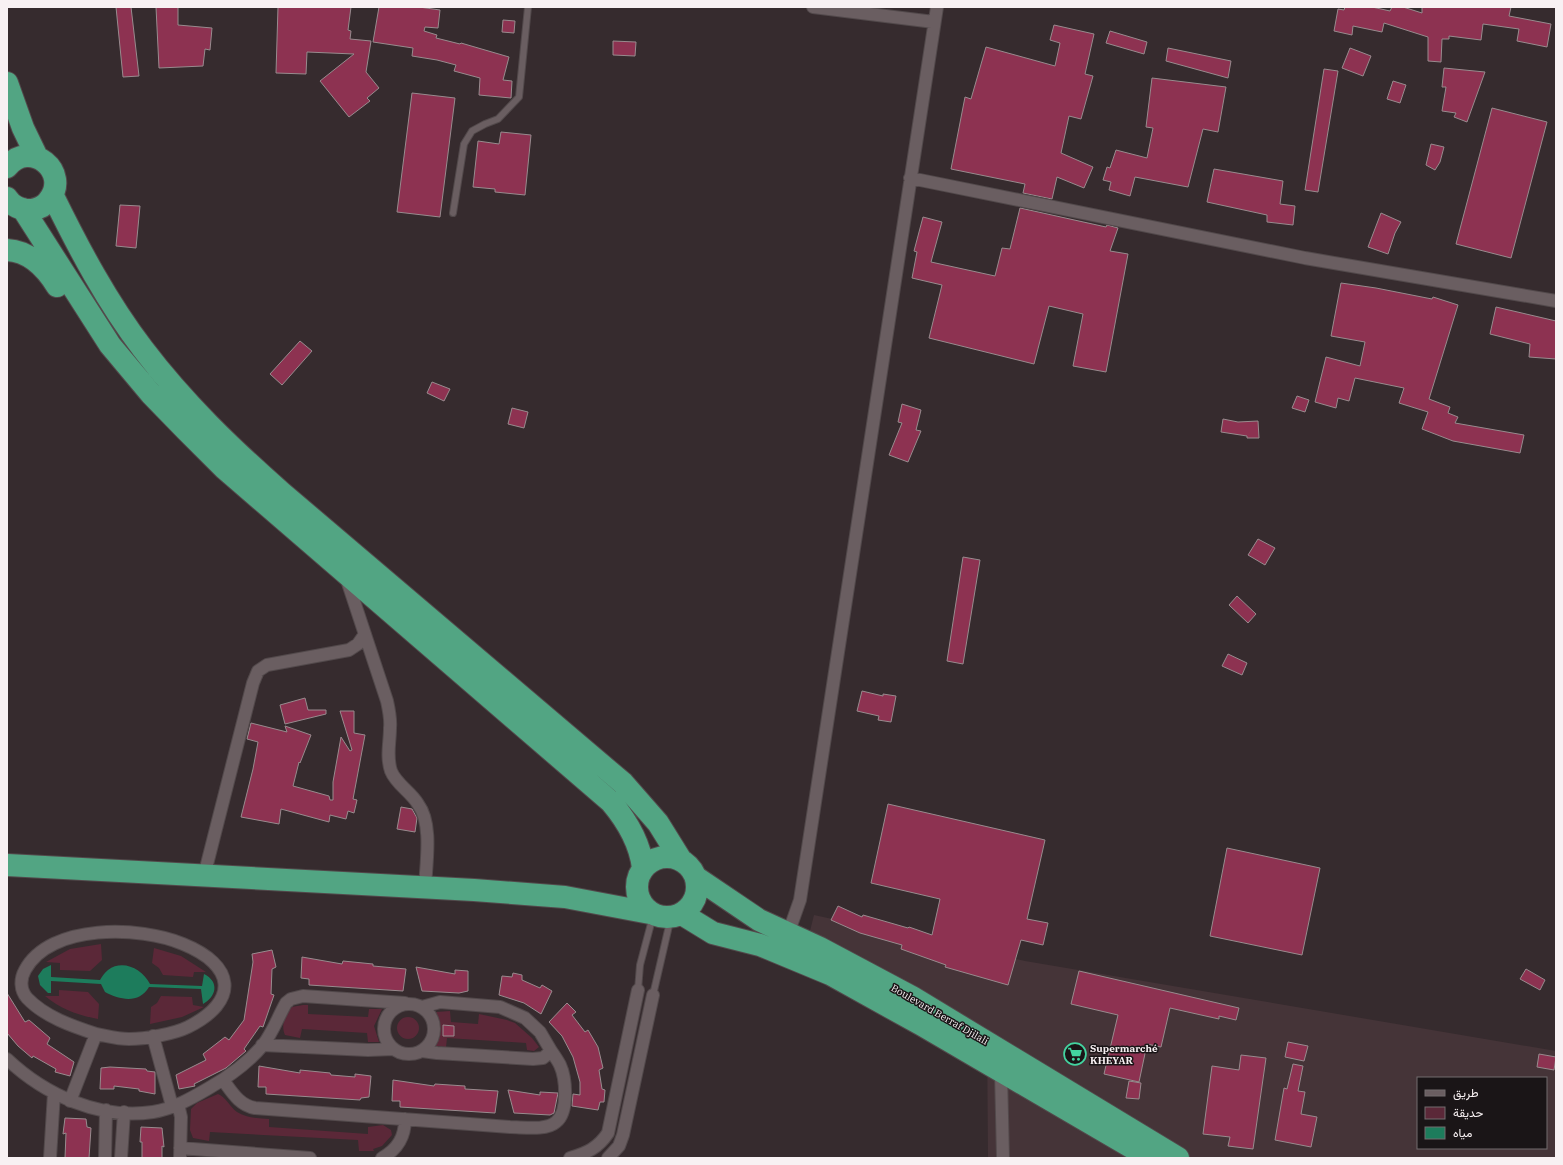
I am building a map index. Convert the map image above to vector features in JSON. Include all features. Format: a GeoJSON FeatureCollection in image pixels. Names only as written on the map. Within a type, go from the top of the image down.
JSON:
{"type":"FeatureCollection","features":[{"type":"Feature","properties":{"kind":"highway"},"geometry":{"type":"LineString","coordinates":[[7,83],[23,128],[37,157]]}},
{"type":"Feature","properties":{"kind":"highway"},"geometry":{"type":"LineString","coordinates":[[7,168],[14,160],[21,157],[37,157],[47,163],[54,173],[56,184],[53,196],[40,207],[32,210],[13,207]]}},
{"type":"Feature","properties":{"kind":"highway"},"geometry":{"type":"LineString","coordinates":[[7,866],[425,888],[564,897],[664,914],[694,903],[697,895],[697,878],[693,871],[681,860],[658,823],[623,783],[246,462],[192,408],[142,349],[115,310],[74,240],[53,196]]}},
{"type":"Feature","properties":{"kind":"highway"},"geometry":{"type":"LineString","coordinates":[[13,207],[110,345],[151,394],[225,469],[344,570],[611,802],[629,826],[642,858],[643,868]]}},
{"type":"Feature","properties":{"kind":"highway"},"geometry":{"type":"LineString","coordinates":[[7,250],[24,253],[43,268],[54,280],[90,337],[114,367],[154,412],[185,443],[225,469]]}},
{"type":"Feature","properties":{"kind":"highway"},"geometry":{"type":"LineString","coordinates":[[664,914],[639,900],[637,892],[638,879],[643,868],[656,858],[673,857],[681,860]]}},
{"type":"Feature","properties":{"kind":"highway","name":"Boulevard Berraf Djilali"},"geometry":{"type":"LineString","coordinates":[[697,878],[743,911],[788,934],[820,948],[912,997],[1178,1158]]}},
{"type":"Feature","properties":{"kind":"highway","name":"Boulevard Berraf Djilali"},"geometry":{"type":"LineString","coordinates":[[664,914],[712,933],[760,945],[830,974],[922,1025],[1001,1073],[1150,1158]]}},
{"type":"Feature","properties":{"kind":"street"},"geometry":{"type":"LineString","coordinates":[[813,7],[934,22]]}},
{"type":"Feature","properties":{"kind":"street"},"geometry":{"type":"LineString","coordinates":[[788,934],[800,900],[937,7]]}},
{"type":"Feature","properties":{"kind":"street"},"geometry":{"type":"LineString","coordinates":[[910,178],[1305,258],[1556,301]]}},
{"type":"Feature","properties":{"kind":"street"},"geometry":{"type":"LineString","coordinates":[[344,570],[387,700],[390,717],[388,751],[392,771],[397,780],[413,796],[420,806],[427,825],[425,888]]}},
{"type":"Feature","properties":{"kind":"street"},"geometry":{"type":"LineString","coordinates":[[204,876],[253,683],[258,671],[267,664],[349,650],[358,644],[364,634]]}},
{"type":"Feature","properties":{"kind":"street"},"geometry":{"type":"LineString","coordinates":[[147,933],[171,938],[195,948],[213,962],[225,978],[226,988],[221,1000],[207,1014],[187,1027],[153,1036],[129,1039],[96,1034],[51,1016],[27,997],[22,987],[22,975],[29,963],[52,945],[90,934],[147,933]]}},
{"type":"Feature","properties":{"kind":"street"},"geometry":{"type":"LineString","coordinates":[[570,1158],[594,1149],[602,1142],[608,1133],[638,990]]}},
{"type":"Feature","properties":{"kind":"street"},"geometry":{"type":"LineString","coordinates":[[608,1158],[619,1146],[623,1135],[653,995]]}},
{"type":"Feature","properties":{"kind":"street"},"geometry":{"type":"LineString","coordinates":[[7,1060],[34,1081],[70,1101],[106,1110],[124,1112],[154,1112],[175,1105],[223,1080],[262,1045],[286,1003],[297,996],[414,1004],[422,1007],[432,1018],[434,1032],[428,1046],[422,1051]]}},
{"type":"Feature","properties":{"kind":"street"},"geometry":{"type":"LineString","coordinates":[[223,1080],[240,1102],[255,1108],[510,1127],[536,1127],[550,1125],[556,1122],[564,1110],[565,1090],[560,1066],[546,1040],[529,1022],[514,1012],[500,1007],[440,1002],[422,1007]]}},
{"type":"Feature","properties":{"kind":"street"},"geometry":{"type":"LineString","coordinates":[[394,1049],[385,1037],[384,1022],[392,1010],[405,1004]]}},
{"type":"Feature","properties":{"kind":"street"},"geometry":{"type":"LineString","coordinates":[[70,1101],[96,1034]]}},
{"type":"Feature","properties":{"kind":"street"},"geometry":{"type":"LineString","coordinates":[[153,1036],[175,1105],[181,1117],[180,1153],[310,1158]]}},
{"type":"Feature","properties":{"kind":"street"},"geometry":{"type":"LineString","coordinates":[[262,1045],[368,1050],[394,1049],[408,1054],[422,1051],[437,1054],[533,1059],[543,1058],[550,1052],[550,1049]]}},
{"type":"Feature","properties":{"kind":"street"},"geometry":{"type":"LineString","coordinates":[[1001,1073],[1003,1158]]}},
{"type":"Feature","properties":{"kind":"street"},"geometry":{"type":"LineString","coordinates":[[50,1158],[54,1093]]}},
{"type":"Feature","properties":{"kind":"street"},"geometry":{"type":"LineString","coordinates":[[104,1158],[106,1110]]}},
{"type":"Feature","properties":{"kind":"street"},"geometry":{"type":"LineString","coordinates":[[122,1158],[124,1112]]}},
{"type":"Feature","properties":{"kind":"street"},"geometry":{"type":"LineString","coordinates":[[382,1158],[393,1150],[401,1141],[405,1128],[405,1119]]}},
{"type":"Feature","properties":{"kind":"lane"},"geometry":{"type":"LineString","coordinates":[[454,213],[464,144],[472,132],[485,124],[498,119],[519,98],[528,7]]}},
{"type":"Feature","properties":{"kind":"lane"},"geometry":{"type":"LineString","coordinates":[[638,990],[640,965],[664,914]]}},
{"type":"Feature","properties":{"kind":"lane"},"geometry":{"type":"LineString","coordinates":[[653,995],[664,914]]}},
{"type":"Feature","properties":{"kind":"shaded area"},"geometry":{"type":"Polygon","coordinates":[[[814,915],[1025,961],[1556,1051],[1556,1158],[988,1158],[987,1029],[810,931],[814,915]]]}},
{"type":"Feature","properties":{"kind":"green space"},"geometry":{"type":"Polygon","coordinates":[[[101,944],[102,960],[90,971],[60,970],[60,963],[46,962],[70,949],[101,944]]]}},
{"type":"Feature","properties":{"kind":"green space"},"geometry":{"type":"Polygon","coordinates":[[[154,948],[181,956],[206,972],[194,972],[193,977],[163,975],[159,968],[152,963],[154,948]]]}},
{"type":"Feature","properties":{"kind":"green space"},"geometry":{"type":"Polygon","coordinates":[[[59,990],[88,992],[99,1004],[98,1019],[83,1016],[70,1011],[57,1005],[45,996],[59,996],[59,990]]]}},
{"type":"Feature","properties":{"kind":"green space"},"geometry":{"type":"Polygon","coordinates":[[[161,996],[192,997],[193,1005],[204,1007],[182,1017],[150,1024],[151,1007],[157,1003],[161,996]]]}},
{"type":"Feature","properties":{"kind":"green space"},"geometry":{"type":"Polygon","coordinates":[[[308,1005],[308,1014],[368,1017],[369,1009],[382,1009],[374,1026],[379,1042],[368,1042],[367,1033],[302,1029],[300,1038],[285,1035],[283,1024],[285,1016],[292,1007],[308,1005]]]}},
{"type":"Feature","properties":{"kind":"green space"},"geometry":{"type":"Polygon","coordinates":[[[450,1011],[451,1022],[478,1024],[479,1014],[515,1023],[532,1038],[539,1047],[534,1051],[527,1050],[526,1043],[447,1038],[446,1047],[435,1046],[438,1042],[440,1034],[439,1021],[436,1012],[450,1011]]]}},
{"type":"Feature","properties":{"kind":"green space"},"geometry":{"type":"Polygon","coordinates":[[[408,1017],[416,1020],[419,1028],[416,1036],[408,1039],[400,1036],[397,1028],[400,1020],[408,1017]]]}},
{"type":"Feature","properties":{"kind":"green space"},"geometry":{"type":"Polygon","coordinates":[[[218,1094],[241,1114],[269,1119],[269,1127],[368,1134],[368,1127],[383,1125],[391,1130],[392,1135],[382,1146],[373,1149],[374,1151],[359,1151],[358,1140],[210,1132],[209,1141],[193,1138],[190,1130],[191,1109],[197,1103],[218,1094]]]}},
{"type":"Feature","properties":{"kind":"water"},"geometry":{"type":"Polygon","coordinates":[[[51,965],[51,977],[100,980],[108,970],[114,967],[120,965],[132,967],[142,974],[150,984],[202,986],[204,974],[212,981],[214,989],[211,997],[203,1004],[201,989],[149,987],[140,996],[129,999],[117,997],[105,992],[101,984],[51,981],[51,993],[48,993],[40,985],[38,976],[43,969],[51,965]]]}},
{"type":"Feature","properties":{"kind":"building"},"geometry":{"type":"Polygon","coordinates":[[[116,7],[131,7],[139,76],[123,77],[116,7]]]}},
{"type":"Feature","properties":{"kind":"building"},"geometry":{"type":"Polygon","coordinates":[[[156,7],[178,7],[178,25],[212,28],[210,50],[205,49],[203,66],[159,68],[156,7]]]}},
{"type":"Feature","properties":{"kind":"building"},"geometry":{"type":"Polygon","coordinates":[[[278,7],[351,7],[348,30],[351,31],[350,39],[371,41],[366,72],[379,88],[367,98],[370,101],[349,117],[320,81],[354,54],[307,52],[306,74],[276,73],[278,7]]]}},
{"type":"Feature","properties":{"kind":"building"},"geometry":{"type":"Polygon","coordinates":[[[379,7],[419,7],[440,10],[438,28],[425,27],[424,31],[437,35],[436,38],[461,43],[509,57],[503,80],[512,81],[511,98],[479,95],[480,78],[454,71],[456,65],[412,56],[413,48],[373,42],[379,7]]]}},
{"type":"Feature","properties":{"kind":"building"},"geometry":{"type":"Polygon","coordinates":[[[1345,7],[1372,7],[1390,11],[1392,7],[1403,7],[1422,13],[1422,7],[1511,7],[1509,16],[1551,24],[1547,47],[1517,41],[1519,29],[1483,24],[1481,40],[1449,36],[1449,39],[1442,39],[1441,62],[1428,61],[1428,37],[1384,23],[1382,32],[1353,26],[1352,35],[1334,31],[1338,9],[1344,10],[1345,7]]]}},
{"type":"Feature","properties":{"kind":"building"},"geometry":{"type":"Polygon","coordinates":[[[503,20],[515,21],[514,33],[502,32],[503,20]]]}},
{"type":"Feature","properties":{"kind":"building"},"geometry":{"type":"Polygon","coordinates":[[[1054,25],[1094,34],[1085,74],[1093,76],[1081,119],[1069,116],[1061,153],[1093,167],[1084,188],[1057,177],[1052,199],[1023,193],[1025,184],[951,169],[965,97],[971,99],[986,47],[1055,66],[1060,43],[1050,40],[1054,25]]]}},
{"type":"Feature","properties":{"kind":"building"},"geometry":{"type":"Polygon","coordinates":[[[1110,31],[1147,42],[1144,54],[1106,43],[1110,31]]]}},
{"type":"Feature","properties":{"kind":"building"},"geometry":{"type":"Polygon","coordinates":[[[613,41],[636,42],[635,56],[613,55],[613,41]]]}},
{"type":"Feature","properties":{"kind":"building"},"geometry":{"type":"Polygon","coordinates":[[[1168,48],[1231,61],[1228,78],[1166,61],[1168,48]]]}},
{"type":"Feature","properties":{"kind":"building"},"geometry":{"type":"Polygon","coordinates":[[[1350,48],[1371,56],[1363,76],[1342,68],[1350,48]]]}},
{"type":"Feature","properties":{"kind":"building"},"geometry":{"type":"Polygon","coordinates":[[[1444,68],[1485,72],[1467,122],[1454,117],[1456,113],[1442,111],[1446,87],[1442,87],[1444,68]]]}},
{"type":"Feature","properties":{"kind":"building"},"geometry":{"type":"Polygon","coordinates":[[[1324,69],[1338,71],[1318,192],[1305,190],[1324,69]]]}},
{"type":"Feature","properties":{"kind":"building"},"geometry":{"type":"Polygon","coordinates":[[[1152,78],[1226,87],[1218,132],[1203,129],[1188,187],[1135,177],[1130,196],[1109,190],[1111,182],[1103,180],[1107,167],[1110,168],[1116,150],[1147,158],[1153,128],[1146,127],[1152,78]]]}},
{"type":"Feature","properties":{"kind":"building"},"geometry":{"type":"Polygon","coordinates":[[[1393,81],[1406,85],[1400,103],[1387,99],[1393,81]]]}},
{"type":"Feature","properties":{"kind":"building"},"geometry":{"type":"Polygon","coordinates":[[[412,93],[455,98],[440,217],[397,212],[412,93]]]}},
{"type":"Feature","properties":{"kind":"building"},"geometry":{"type":"Polygon","coordinates":[[[1492,108],[1547,122],[1511,258],[1456,244],[1492,108]]]}},
{"type":"Feature","properties":{"kind":"building"},"geometry":{"type":"Polygon","coordinates":[[[501,132],[531,135],[525,195],[495,192],[495,189],[473,187],[478,141],[499,144],[501,132]]]}},
{"type":"Feature","properties":{"kind":"building"},"geometry":{"type":"Polygon","coordinates":[[[1431,144],[1444,147],[1440,162],[1435,170],[1426,165],[1431,144]]]}},
{"type":"Feature","properties":{"kind":"building"},"geometry":{"type":"Polygon","coordinates":[[[1214,169],[1283,181],[1280,204],[1295,206],[1293,225],[1267,222],[1267,215],[1207,202],[1214,169]]]}},
{"type":"Feature","properties":{"kind":"building"},"geometry":{"type":"Polygon","coordinates":[[[120,205],[140,206],[136,248],[116,246],[120,205]]]}},
{"type":"Feature","properties":{"kind":"building"},"geometry":{"type":"Polygon","coordinates":[[[1020,208],[1106,227],[1107,225],[1118,228],[1110,251],[1128,254],[1106,372],[1073,366],[1083,314],[1049,306],[1034,364],[929,338],[942,285],[912,278],[917,252],[914,251],[923,217],[942,222],[931,262],[995,276],[1002,248],[1010,249],[1020,208]]]}},
{"type":"Feature","properties":{"kind":"building"},"geometry":{"type":"Polygon","coordinates":[[[1381,213],[1401,222],[1395,233],[1388,254],[1368,247],[1381,213]]]}},
{"type":"Feature","properties":{"kind":"building"},"geometry":{"type":"Polygon","coordinates":[[[1341,283],[1432,299],[1433,297],[1458,305],[1429,399],[1450,407],[1448,413],[1458,417],[1455,423],[1524,435],[1520,453],[1453,441],[1422,429],[1428,412],[1399,403],[1404,388],[1355,378],[1349,401],[1338,398],[1336,408],[1315,402],[1326,357],[1360,366],[1365,342],[1331,336],[1341,283]]]}},
{"type":"Feature","properties":{"kind":"building"},"geometry":{"type":"Polygon","coordinates":[[[1496,307],[1556,321],[1556,359],[1529,357],[1530,344],[1490,334],[1496,307]]]}},
{"type":"Feature","properties":{"kind":"building"},"geometry":{"type":"Polygon","coordinates":[[[300,341],[312,351],[282,385],[270,374],[300,341]]]}},
{"type":"Feature","properties":{"kind":"building"},"geometry":{"type":"Polygon","coordinates":[[[432,382],[450,389],[444,401],[427,393],[432,382]]]}},
{"type":"Feature","properties":{"kind":"building"},"geometry":{"type":"Polygon","coordinates":[[[1297,396],[1309,400],[1305,412],[1292,408],[1297,396]]]}},
{"type":"Feature","properties":{"kind":"building"},"geometry":{"type":"Polygon","coordinates":[[[902,404],[921,410],[916,430],[921,431],[908,462],[889,455],[902,423],[898,422],[902,404]]]}},
{"type":"Feature","properties":{"kind":"building"},"geometry":{"type":"Polygon","coordinates":[[[512,408],[528,412],[524,428],[508,424],[512,408]]]}},
{"type":"Feature","properties":{"kind":"building"},"geometry":{"type":"Polygon","coordinates":[[[1223,419],[1238,422],[1258,421],[1259,438],[1247,438],[1247,436],[1221,432],[1223,419]]]}},
{"type":"Feature","properties":{"kind":"building"},"geometry":{"type":"Polygon","coordinates":[[[1258,539],[1275,548],[1265,565],[1248,555],[1258,539]]]}},
{"type":"Feature","properties":{"kind":"building"},"geometry":{"type":"Polygon","coordinates":[[[963,557],[980,560],[963,664],[947,661],[963,557]]]}},
{"type":"Feature","properties":{"kind":"building"},"geometry":{"type":"Polygon","coordinates":[[[1237,596],[1256,614],[1248,623],[1229,605],[1237,596]]]}},
{"type":"Feature","properties":{"kind":"building"},"geometry":{"type":"Polygon","coordinates":[[[1228,654],[1247,663],[1242,675],[1222,666],[1228,654]]]}},
{"type":"Feature","properties":{"kind":"building"},"geometry":{"type":"Polygon","coordinates":[[[862,691],[883,696],[883,694],[896,696],[891,722],[878,720],[879,716],[857,711],[862,691]]]}},
{"type":"Feature","properties":{"kind":"building"},"geometry":{"type":"Polygon","coordinates":[[[305,698],[308,710],[326,710],[326,714],[285,724],[280,705],[305,698]]]}},
{"type":"Feature","properties":{"kind":"building"},"geometry":{"type":"Polygon","coordinates":[[[340,711],[354,711],[354,733],[365,735],[353,799],[357,800],[354,813],[348,811],[346,819],[330,815],[329,822],[281,809],[279,824],[241,817],[258,742],[247,739],[251,723],[287,732],[285,726],[311,735],[300,763],[299,762],[293,786],[329,796],[330,800],[333,800],[333,782],[341,737],[350,751],[352,750],[340,711]]]}},
{"type":"Feature","properties":{"kind":"building"},"geometry":{"type":"Polygon","coordinates":[[[888,804],[1045,840],[1027,919],[1048,923],[1043,945],[1021,940],[1008,985],[945,967],[946,965],[901,949],[902,945],[860,933],[831,920],[838,906],[862,917],[863,915],[908,928],[909,927],[932,935],[940,899],[871,883],[888,804]]]}},
{"type":"Feature","properties":{"kind":"building"},"geometry":{"type":"Polygon","coordinates":[[[401,807],[412,809],[417,818],[415,832],[397,829],[401,807]]]}},
{"type":"Feature","properties":{"kind":"building"},"geometry":{"type":"Polygon","coordinates":[[[1227,848],[1320,868],[1302,955],[1210,936],[1227,848]]]}},
{"type":"Feature","properties":{"kind":"building"},"geometry":{"type":"Polygon","coordinates":[[[272,950],[276,967],[272,969],[271,994],[274,995],[263,1027],[260,1026],[244,1049],[246,1051],[226,1068],[194,1084],[195,1086],[179,1089],[176,1075],[206,1060],[203,1054],[225,1037],[229,1040],[244,1020],[253,962],[252,954],[272,950]]]}},
{"type":"Feature","properties":{"kind":"building"},"geometry":{"type":"Polygon","coordinates":[[[302,957],[342,964],[343,961],[406,969],[403,991],[309,985],[309,979],[301,978],[302,957]]]}},
{"type":"Feature","properties":{"kind":"building"},"geometry":{"type":"Polygon","coordinates":[[[416,967],[455,974],[455,970],[468,971],[468,991],[459,993],[422,991],[416,967]]]}},
{"type":"Feature","properties":{"kind":"building"},"geometry":{"type":"Polygon","coordinates":[[[1526,969],[1545,980],[1540,990],[1520,979],[1526,969]]]}},
{"type":"Feature","properties":{"kind":"building"},"geometry":{"type":"Polygon","coordinates":[[[1079,971],[1239,1008],[1236,1020],[1219,1016],[1219,1019],[1170,1008],[1161,1047],[1147,1044],[1139,1082],[1104,1074],[1118,1015],[1071,1004],[1079,971]]]}},
{"type":"Feature","properties":{"kind":"building"},"geometry":{"type":"Polygon","coordinates":[[[513,973],[522,975],[522,980],[540,988],[542,985],[552,991],[541,1014],[524,1003],[499,995],[502,976],[512,977],[513,973]]]}},
{"type":"Feature","properties":{"kind":"building"},"geometry":{"type":"Polygon","coordinates":[[[7,993],[25,1022],[29,1020],[50,1038],[47,1044],[74,1062],[70,1076],[55,1072],[56,1069],[33,1056],[32,1058],[18,1046],[7,1033],[7,993]]]}},
{"type":"Feature","properties":{"kind":"building"},"geometry":{"type":"Polygon","coordinates":[[[567,1003],[576,1012],[572,1015],[585,1032],[588,1030],[598,1047],[603,1068],[599,1070],[602,1089],[605,1090],[604,1102],[600,1102],[598,1110],[572,1106],[573,1094],[580,1095],[580,1082],[573,1057],[562,1036],[549,1022],[567,1003]]]}},
{"type":"Feature","properties":{"kind":"building"},"geometry":{"type":"Polygon","coordinates":[[[443,1025],[454,1026],[454,1036],[443,1036],[443,1025]]]}},
{"type":"Feature","properties":{"kind":"building"},"geometry":{"type":"Polygon","coordinates":[[[1288,1042],[1308,1046],[1304,1061],[1285,1057],[1288,1042]]]}},
{"type":"Feature","properties":{"kind":"building"},"geometry":{"type":"Polygon","coordinates":[[[1539,1054],[1556,1057],[1554,1070],[1537,1067],[1539,1054]]]}},
{"type":"Feature","properties":{"kind":"building"},"geometry":{"type":"Polygon","coordinates":[[[1241,1055],[1266,1058],[1253,1149],[1228,1146],[1230,1137],[1203,1134],[1212,1066],[1239,1070],[1241,1055]]]}},
{"type":"Feature","properties":{"kind":"building"},"geometry":{"type":"Polygon","coordinates":[[[1293,1064],[1303,1066],[1298,1091],[1305,1092],[1301,1114],[1317,1117],[1311,1147],[1275,1140],[1284,1088],[1287,1089],[1293,1064]]]}},
{"type":"Feature","properties":{"kind":"building"},"geometry":{"type":"Polygon","coordinates":[[[259,1066],[300,1073],[300,1070],[330,1073],[331,1075],[355,1077],[355,1074],[371,1076],[369,1097],[361,1098],[360,1100],[266,1094],[266,1087],[258,1087],[259,1066]]]}},
{"type":"Feature","properties":{"kind":"building"},"geometry":{"type":"Polygon","coordinates":[[[101,1068],[146,1069],[147,1071],[155,1072],[155,1094],[139,1091],[139,1089],[114,1086],[114,1089],[100,1089],[101,1068]]]}},
{"type":"Feature","properties":{"kind":"building"},"geometry":{"type":"Polygon","coordinates":[[[393,1080],[434,1086],[435,1084],[465,1086],[465,1089],[498,1091],[495,1113],[400,1107],[400,1101],[392,1101],[393,1080]]]}},
{"type":"Feature","properties":{"kind":"building"},"geometry":{"type":"Polygon","coordinates":[[[1129,1081],[1141,1083],[1139,1099],[1126,1098],[1129,1081]]]}},
{"type":"Feature","properties":{"kind":"building"},"geometry":{"type":"Polygon","coordinates":[[[508,1090],[540,1095],[540,1092],[558,1093],[554,1113],[550,1115],[514,1113],[508,1090]]]}},
{"type":"Feature","properties":{"kind":"building"},"geometry":{"type":"Polygon","coordinates":[[[65,1118],[86,1119],[87,1127],[91,1128],[89,1158],[65,1158],[66,1133],[63,1134],[65,1118]]]}},
{"type":"Feature","properties":{"kind":"building"},"geometry":{"type":"Polygon","coordinates":[[[141,1127],[162,1128],[164,1147],[162,1146],[162,1158],[142,1158],[142,1142],[140,1142],[141,1127]]]}},
{"type":"Feature","properties":{"kind":"place","name":"Supermarché KHEYAR"},"geometry":{"type":"Point","coordinates":[1075,1054]}}]}
